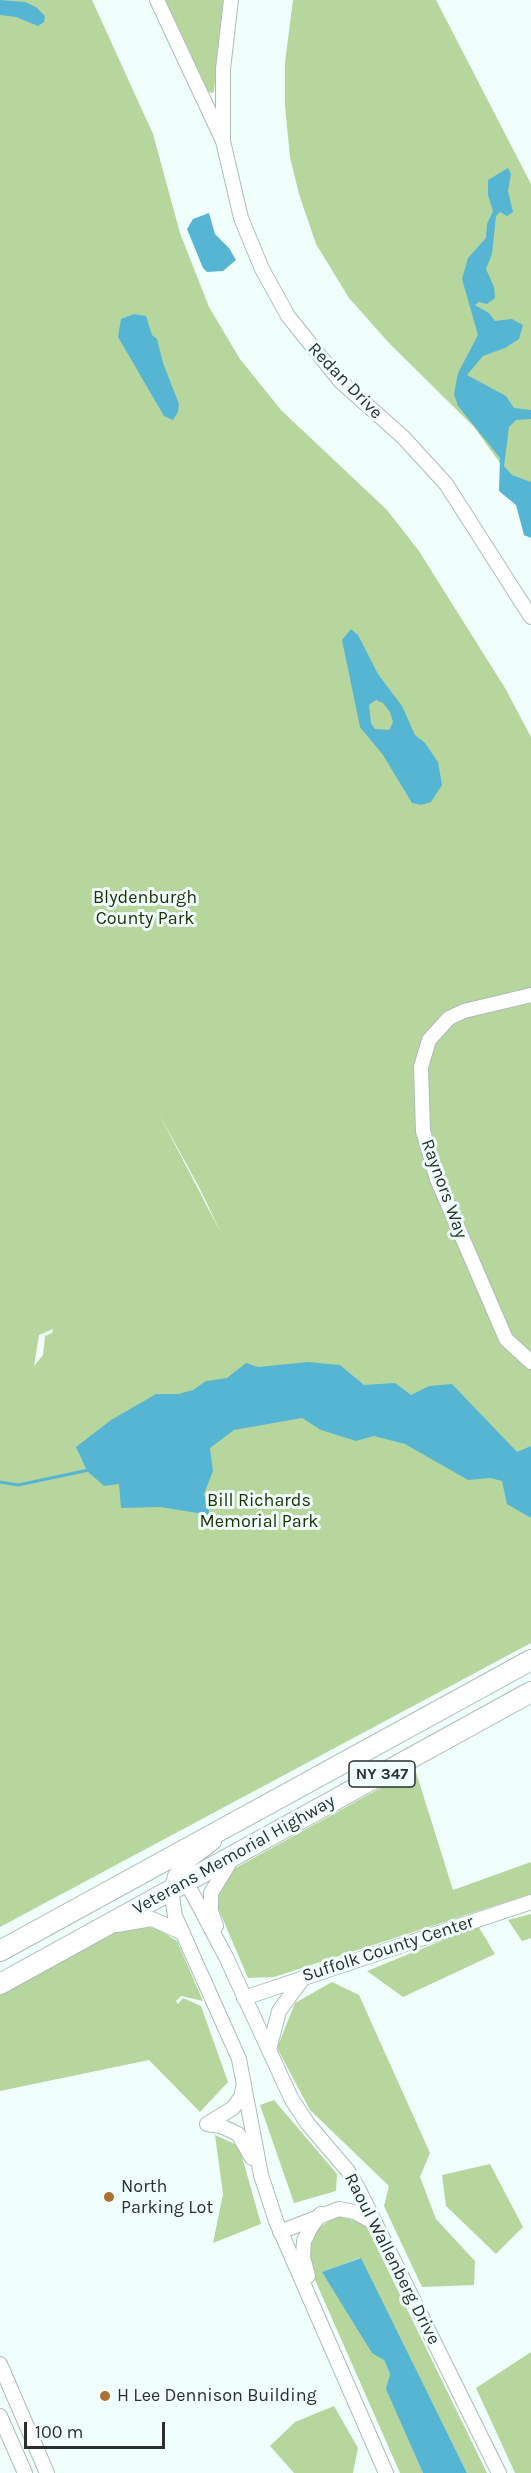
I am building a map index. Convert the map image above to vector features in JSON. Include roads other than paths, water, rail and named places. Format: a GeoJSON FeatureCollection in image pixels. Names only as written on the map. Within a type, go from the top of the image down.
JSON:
{"type":"FeatureCollection","features":[{"type":"Feature","properties":{"kind":"highway","name":"Veterans Memorial Highway"},"geometry":{"type":"LineString","coordinates":[[0,1951],[531,1660]]}},
{"type":"Feature","properties":{"kind":"highway","name":"Veterans Memorial Highway"},"geometry":{"type":"LineString","coordinates":[[0,1984],[177,1883],[233,1856],[528,1695]]}},
{"type":"Feature","properties":{"kind":"street","name":"Redan Drive"},"geometry":{"type":"LineString","coordinates":[[157,0],[223,141],[241,218],[261,269],[288,316],[337,378],[402,437],[446,484],[531,617]]}},
{"type":"Feature","properties":{"kind":"street","name":"Redan Drive"},"geometry":{"type":"LineString","coordinates":[[223,141],[223,69],[231,0]]}},
{"type":"Feature","properties":{"kind":"street"},"geometry":{"type":"LineString","coordinates":[[516,593],[531,600]]}},
{"type":"Feature","properties":{"kind":"street","name":"Raynors Way"},"geometry":{"type":"LineString","coordinates":[[531,995],[464,1011],[450,1018],[429,1040],[421,1067],[423,1131],[437,1179],[506,1339],[531,1362]]}},
{"type":"Feature","properties":{"kind":"street"},"geometry":{"type":"LineString","coordinates":[[252,1814],[186,1863],[177,1883],[175,1916],[226,2026],[245,2081],[261,2175],[280,2232],[386,2473]]}},
{"type":"Feature","properties":{"kind":"street"},"geometry":{"type":"LineString","coordinates":[[226,1957],[213,1918],[210,1898],[214,1884],[233,1856]]}},
{"type":"Feature","properties":{"kind":"street"},"geometry":{"type":"LineString","coordinates":[[152,1868],[177,1883],[226,1957]]}},
{"type":"Feature","properties":{"kind":"street","name":"Suffolk County Center"},"geometry":{"type":"LineString","coordinates":[[244,1998],[531,1902]]}},
{"type":"Feature","properties":{"kind":"street"},"geometry":{"type":"LineString","coordinates":[[100,1929],[147,1919],[165,1923],[183,1933]]}},
{"type":"Feature","properties":{"kind":"street","name":"Raoul Wallenberg Drive"},"geometry":{"type":"LineString","coordinates":[[226,1957],[297,2108],[348,2170],[499,2473]]}},
{"type":"Feature","properties":{"kind":"street"},"geometry":{"type":"LineString","coordinates":[[269,2050],[279,2012],[304,1977]]}},
{"type":"Feature","properties":{"kind":"street"},"geometry":{"type":"LineString","coordinates":[[245,2081],[237,2103],[207,2124],[221,2126],[238,2134],[261,2175]]}},
{"type":"Feature","properties":{"kind":"street"},"geometry":{"type":"LineString","coordinates":[[280,2232],[321,2214],[344,2209],[361,2214],[376,2224]]}},
{"type":"Feature","properties":{"kind":"street"},"geometry":{"type":"LineString","coordinates":[[321,2214],[306,2236],[303,2258],[325,2315],[334,2355]]}},
{"type":"Feature","properties":{"kind":"street"},"geometry":{"type":"LineString","coordinates":[[0,2364],[47,2473]]}},
{"type":"Feature","properties":{"kind":"street"},"geometry":{"type":"LineString","coordinates":[[0,2416],[25,2473]]}},
{"type":"Feature","properties":{"kind":"street"},"geometry":{"type":"LineString","coordinates":[[17,2456],[36,2448]]}},
{"type":"Feature","properties":{"kind":"water"},"geometry":{"type":"Polygon","coordinates":[[[0,0],[25,2],[36,7],[45,16],[44,22],[38,26],[16,17],[0,15],[0,0]]]}},
{"type":"Feature","properties":{"kind":"water"},"geometry":{"type":"Polygon","coordinates":[[[508,168],[511,174],[508,191],[513,212],[507,216],[500,212],[496,216],[492,254],[486,269],[494,287],[495,298],[487,304],[479,302],[475,305],[489,313],[495,321],[512,319],[523,325],[519,339],[505,348],[483,356],[467,375],[506,396],[514,408],[531,410],[531,419],[516,420],[509,427],[504,466],[512,475],[531,482],[531,538],[524,535],[516,505],[499,491],[500,458],[458,406],[454,394],[458,373],[478,335],[462,279],[468,258],[486,238],[487,224],[493,211],[488,195],[488,180],[508,168]]]}},
{"type":"Feature","properties":{"kind":"water"},"geometry":{"type":"Polygon","coordinates":[[[209,213],[215,234],[229,248],[236,260],[223,271],[207,272],[203,268],[187,229],[193,219],[209,213]]]}},
{"type":"Feature","properties":{"kind":"water"},"geometry":{"type":"Polygon","coordinates":[[[134,314],[146,316],[152,335],[157,339],[163,363],[179,404],[178,412],[173,420],[164,416],[118,337],[121,319],[134,314]]]}},
{"type":"Feature","properties":{"kind":"water"},"geometry":{"type":"Polygon","coordinates":[[[351,629],[358,635],[378,674],[402,706],[415,735],[425,743],[438,762],[442,785],[431,802],[421,805],[412,803],[383,755],[360,727],[342,640],[351,629]],[[376,700],[369,705],[371,723],[375,729],[389,730],[393,722],[390,712],[383,703],[376,700]]]}},
{"type":"Feature","properties":{"kind":"water"},"geometry":{"type":"Polygon","coordinates":[[[308,1362],[340,1365],[364,1385],[395,1383],[411,1395],[429,1386],[452,1384],[517,1452],[531,1446],[531,1518],[507,1504],[502,1481],[490,1478],[468,1480],[405,1444],[374,1436],[356,1441],[321,1430],[302,1418],[234,1430],[210,1448],[213,1471],[204,1494],[210,1515],[160,1507],[121,1508],[119,1484],[104,1486],[87,1471],[76,1447],[111,1420],[156,1394],[178,1394],[193,1390],[206,1381],[227,1378],[246,1363],[258,1367],[308,1362]]]}},
{"type":"Feature","properties":{"kind":"water"},"geometry":{"type":"Polygon","coordinates":[[[361,2258],[467,2473],[423,2473],[386,2389],[390,2374],[384,2360],[372,2353],[322,2272],[361,2258]]]}},
{"type":"Feature","properties":{"kind":"waterway"},"geometry":{"type":"LineString","coordinates":[[0,1482],[18,1485],[89,1470]]}},
{"type":"Feature","properties":{"kind":"place","name":"North Parking Lot"},"geometry":{"type":"Point","coordinates":[109,2197]}},
{"type":"Feature","properties":{"kind":"place","name":"H Lee Dennison Building"},"geometry":{"type":"Point","coordinates":[105,2396]}},
{"type":"Feature","properties":{"kind":"park label","name":"Blydenburgh County Park"},"geometry":{"type":"Point","coordinates":[145,908]}},
{"type":"Feature","properties":{"kind":"park label","name":"Bill Richards Memorial Park"},"geometry":{"type":"Point","coordinates":[259,1511]}}]}
